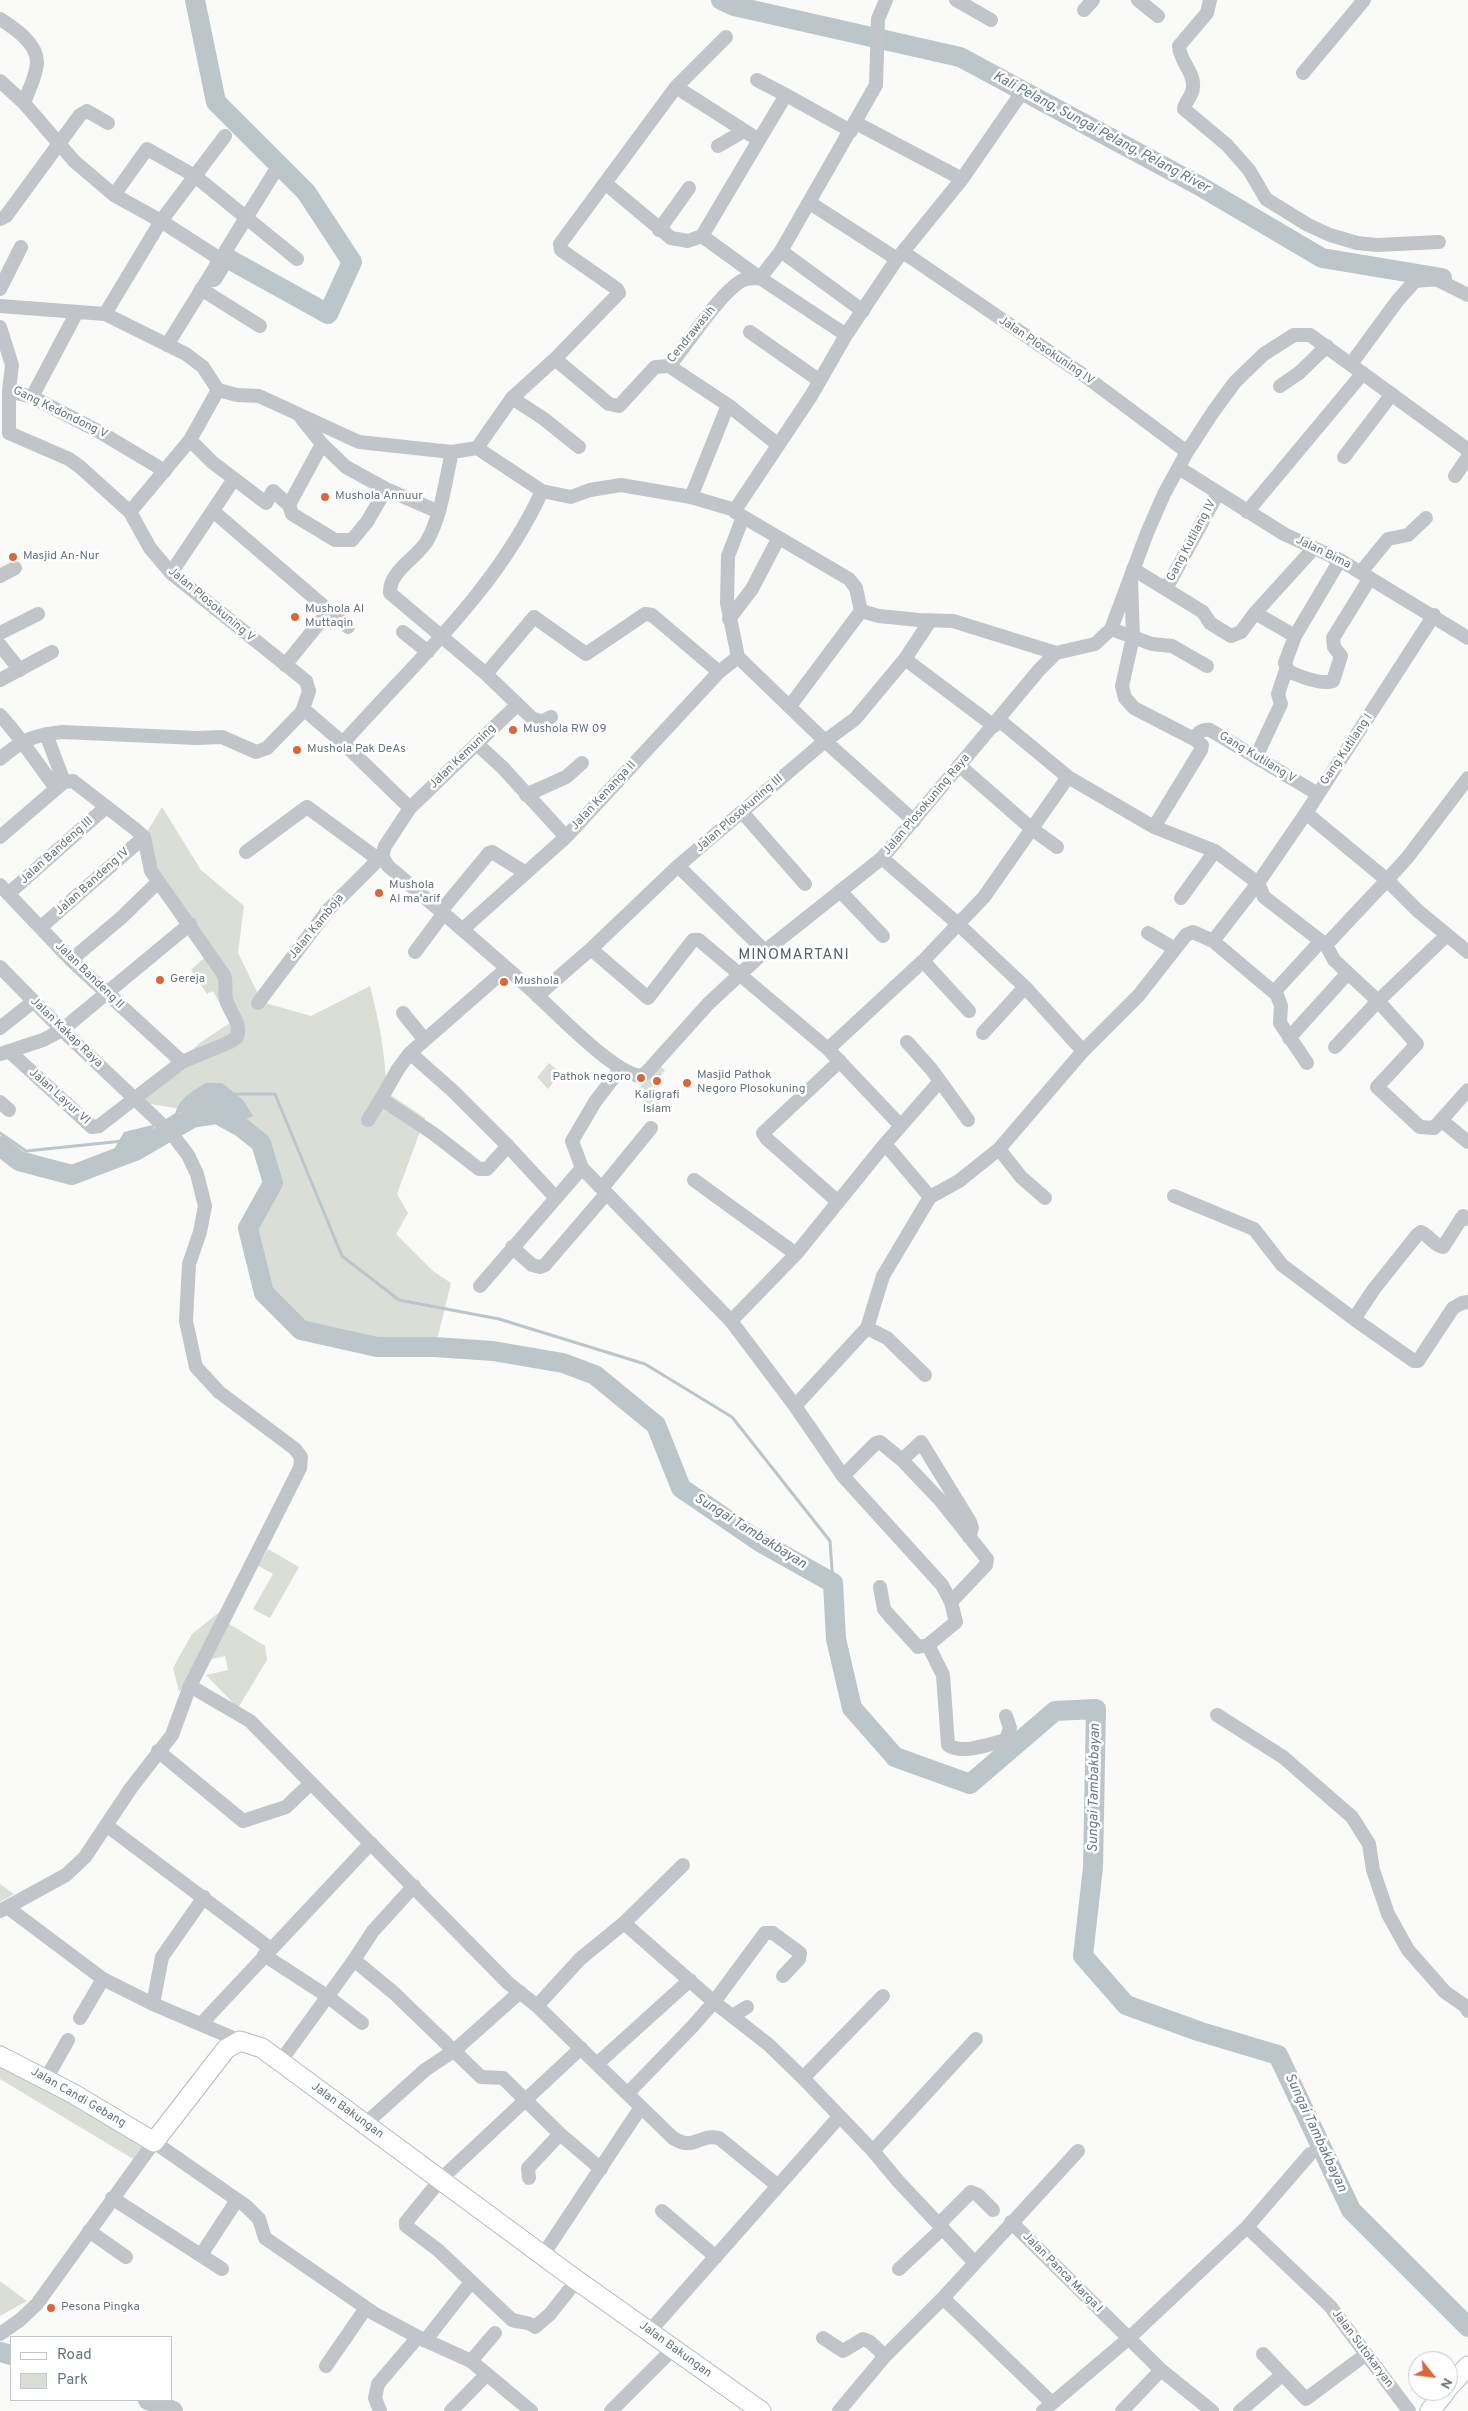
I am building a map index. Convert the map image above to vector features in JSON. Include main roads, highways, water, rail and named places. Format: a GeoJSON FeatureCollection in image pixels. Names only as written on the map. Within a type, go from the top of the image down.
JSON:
{"type":"FeatureCollection","features":[{"type":"Feature","properties":{"kind":"main road","name":"Jalan Bakungan"},"geometry":{"type":"LineString","coordinates":[[154,2142],[226,2048],[240,2041],[262,2048],[577,2280],[761,2411]]}},
{"type":"Feature","properties":{"kind":"main road","name":"Jalan Candi Gebang"},"geometry":{"type":"LineString","coordinates":[[0,2056],[46,2079],[154,2142]]}},
{"type":"Feature","properties":{"kind":"main road"},"geometry":{"type":"LineString","coordinates":[[1458,2377],[1468,2366]]}},
{"type":"Feature","properties":{"kind":"main road"},"geometry":{"type":"LineString","coordinates":[[1430,2411],[1438,2401]]}},
{"type":"Feature","properties":{"kind":"waterway","name":"Kali Pelang, Sungai Pelang, Pelang River"},"geometry":{"type":"LineString","coordinates":[[195,0],[216,102],[306,192],[352,262],[328,314],[225,257],[213,277]]}},
{"type":"Feature","properties":{"kind":"waterway","name":"Kali Pelang, Sungai Pelang, Pelang River"},"geometry":{"type":"LineString","coordinates":[[721,0],[734,6],[960,57],[1198,185],[1322,258],[1442,278]]}},
{"type":"Feature","properties":{"kind":"waterway"},"geometry":{"type":"LineString","coordinates":[[234,1094],[275,1094],[342,1256],[399,1300],[499,1319],[645,1364],[732,1417],[830,1541],[833,1583]]}},
{"type":"Feature","properties":{"kind":"waterway"},"geometry":{"type":"LineString","coordinates":[[164,1122],[178,1113]]}},
{"type":"Feature","properties":{"kind":"waterway","name":"Sungai Tambakbayan"},"geometry":{"type":"LineString","coordinates":[[0,1146],[19,1161],[72,1175],[135,1151],[192,1118],[217,1114],[241,1127],[261,1143],[273,1183],[248,1228],[264,1293],[301,1330],[377,1347],[434,1347],[493,1351],[563,1363],[595,1375],[656,1425],[681,1488],[760,1542],[833,1583],[836,1639],[852,1708],[895,1757],[970,1784],[1055,1711],[1096,1709],[1093,1867],[1083,1956],[1126,2005],[1201,2032],[1278,2055],[1351,2210],[1468,2327]]}},
{"type":"Feature","properties":{"kind":"waterway"},"geometry":{"type":"LineString","coordinates":[[0,1133],[26,1151],[123,1141]]}},
{"type":"Feature","properties":{"kind":"waterway"},"geometry":{"type":"LineString","coordinates":[[0,2352],[10,2355]]}},
{"type":"Feature","properties":{"kind":"waterway"},"geometry":{"type":"LineString","coordinates":[[150,2401],[173,2411]]}},
{"type":"Feature","properties":{"kind":"place","name":"Mushola Annuur"},"geometry":{"type":"Point","coordinates":[325,497]}},
{"type":"Feature","properties":{"kind":"place","name":"Masjid An-Nur"},"geometry":{"type":"Point","coordinates":[13,557]}},
{"type":"Feature","properties":{"kind":"place","name":"Mushola Al Muttaqin"},"geometry":{"type":"Point","coordinates":[295,617]}},
{"type":"Feature","properties":{"kind":"place","name":"Mushola RW 09"},"geometry":{"type":"Point","coordinates":[513,730]}},
{"type":"Feature","properties":{"kind":"place","name":"Mushola Pak DeAs"},"geometry":{"type":"Point","coordinates":[297,750]}},
{"type":"Feature","properties":{"kind":"place","name":"Mushola Al ma'arif"},"geometry":{"type":"Point","coordinates":[379,893]}},
{"type":"Feature","properties":{"kind":"place","name":"Gereja"},"geometry":{"type":"Point","coordinates":[160,980]}},
{"type":"Feature","properties":{"kind":"place","name":"Mushola"},"geometry":{"type":"Point","coordinates":[504,982]}},
{"type":"Feature","properties":{"kind":"place","name":"Pathok negoro"},"geometry":{"type":"Point","coordinates":[641,1078]}},
{"type":"Feature","properties":{"kind":"place","name":"Kaligrafi Islam"},"geometry":{"type":"Point","coordinates":[657,1081]}},
{"type":"Feature","properties":{"kind":"place","name":"Masjid Pathok Negoro Plosokuning"},"geometry":{"type":"Point","coordinates":[687,1083]}},
{"type":"Feature","properties":{"kind":"place","name":"Pesona Pingka"},"geometry":{"type":"Point","coordinates":[51,2308]}},
{"type":"Feature","properties":{"kind":"district","name":"MINOMARTANI"},"geometry":{"type":"Point","coordinates":[794,956]}}]}
